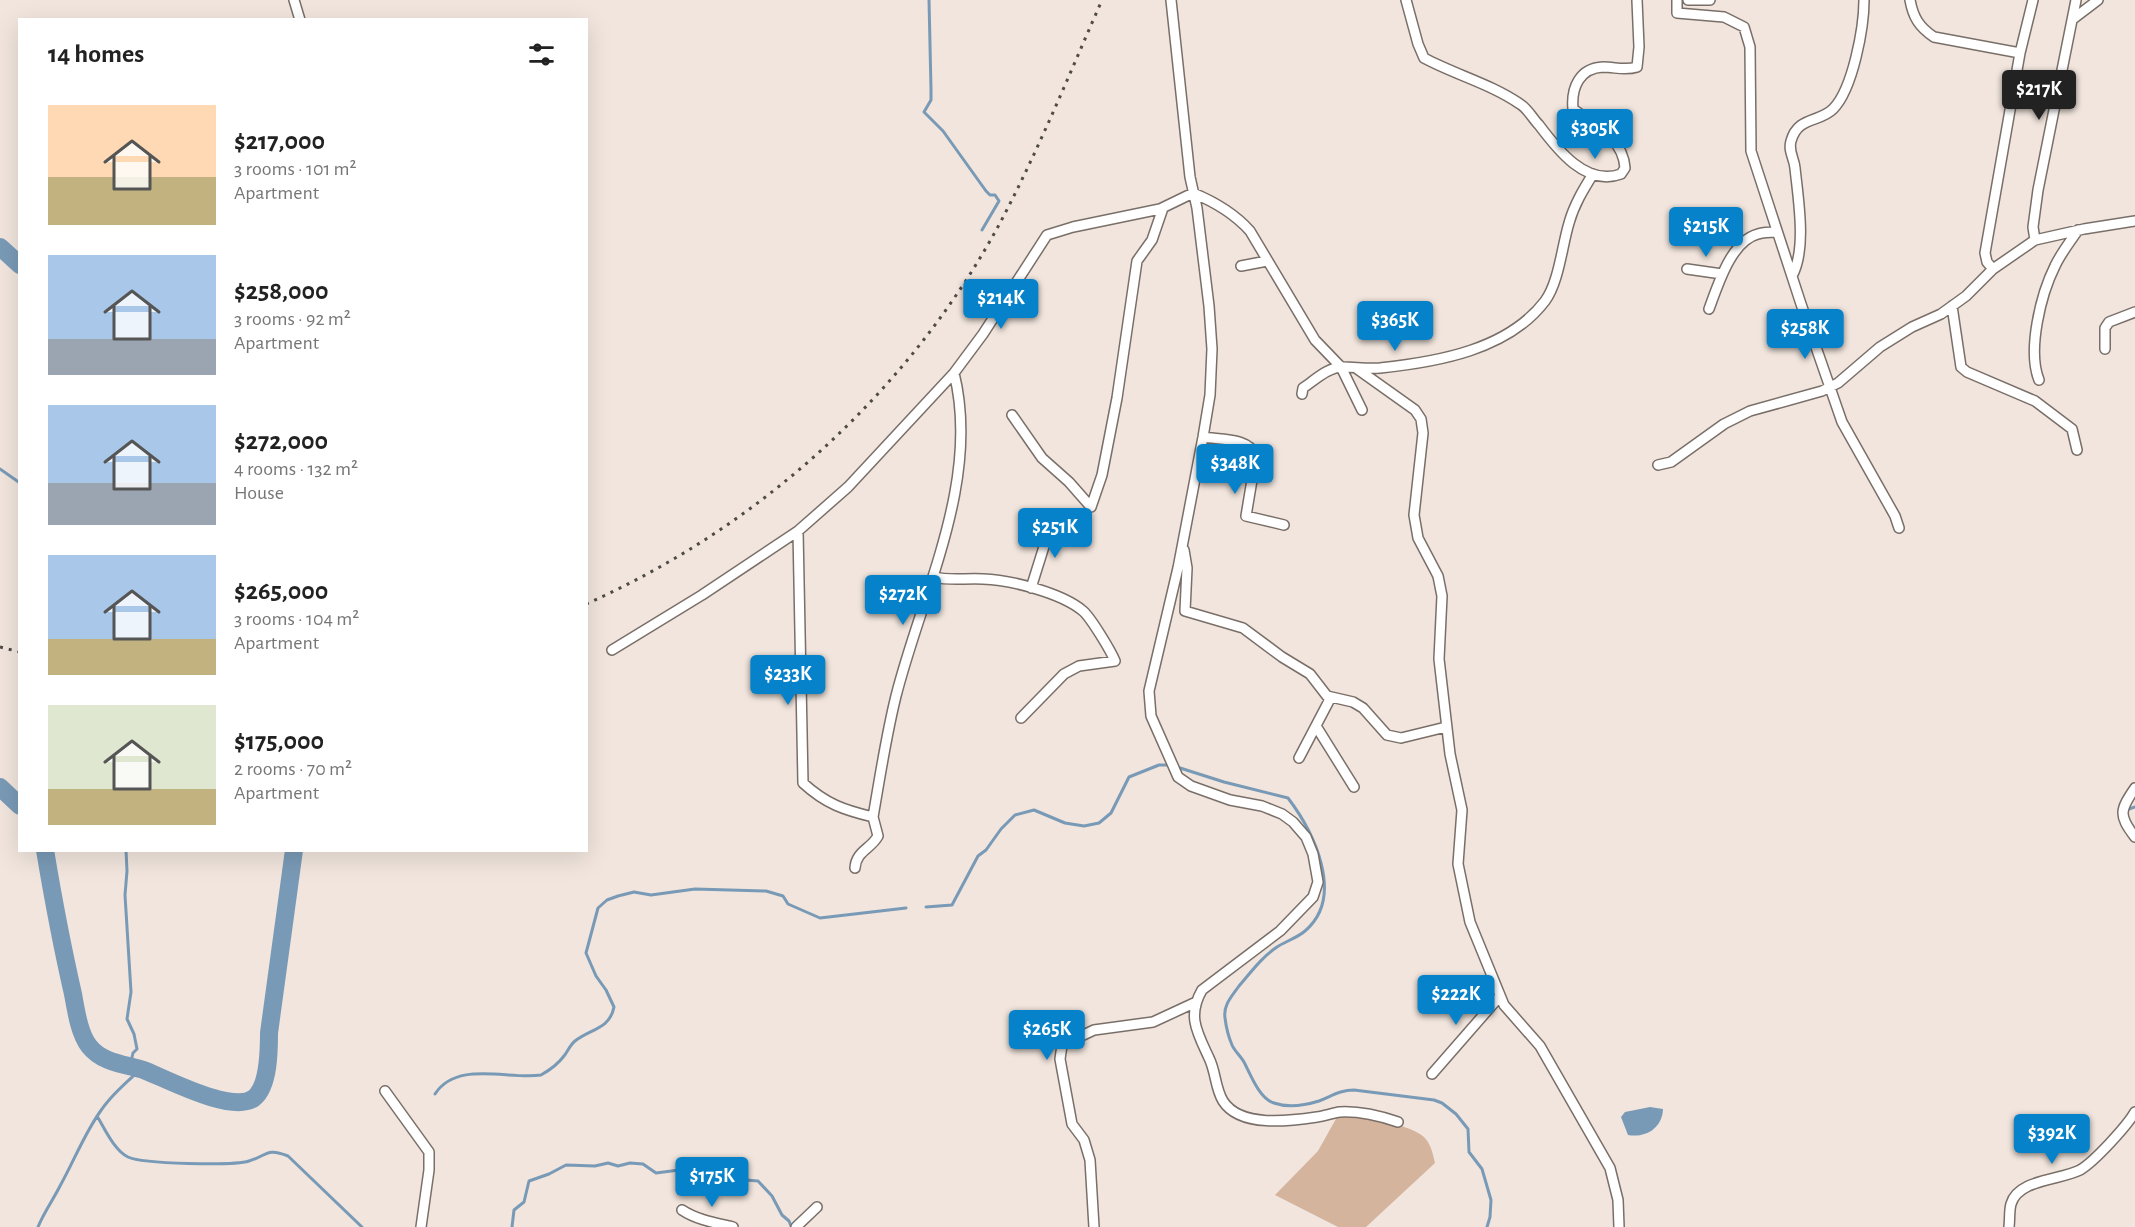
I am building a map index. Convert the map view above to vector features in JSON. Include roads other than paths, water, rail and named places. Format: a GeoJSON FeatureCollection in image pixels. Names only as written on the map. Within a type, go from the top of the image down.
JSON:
{"type":"FeatureCollection","features":[{"type":"Feature","properties":{"kind":"street"},"geometry":{"type":"LineString","coordinates":[[294,0],[299,18]]}},
{"type":"Feature","properties":{"kind":"street"},"geometry":{"type":"LineString","coordinates":[[1171,0],[1190,177],[1209,306],[1212,349],[1210,395],[1203,437],[1183,542],[1149,691],[1151,716],[1178,777],[1191,786],[1230,800],[1262,806],[1288,818],[1306,837],[1315,861],[1318,882],[1314,897],[1305,908],[1272,937],[1202,990],[1194,1003],[1193,1014],[1197,1030],[1212,1063],[1218,1091],[1233,1113],[1264,1121],[1318,1117],[1340,1112],[1362,1113],[1398,1122]]}},
{"type":"Feature","properties":{"kind":"street"},"geometry":{"type":"LineString","coordinates":[[1406,0],[1424,58],[1523,106],[1572,163],[1593,174],[1604,176],[1621,174],[1625,168],[1622,151],[1609,135],[1573,109],[1574,90],[1577,80],[1586,71],[1603,67],[1629,70],[1637,67],[1639,47],[1637,0]]}},
{"type":"Feature","properties":{"kind":"street"},"geometry":{"type":"LineString","coordinates":[[1677,0],[1677,13],[1724,17],[1744,27],[1750,47],[1751,151],[1842,422],[1895,516],[1899,528]]}},
{"type":"Feature","properties":{"kind":"street"},"geometry":{"type":"LineString","coordinates":[[1688,0],[1710,0]]}},
{"type":"Feature","properties":{"kind":"street"},"geometry":{"type":"LineString","coordinates":[[1792,276],[1796,268],[1799,248],[1794,164],[1790,148],[1792,138],[1805,122],[1827,114],[1834,108],[1844,93],[1864,21],[1864,0]]}},
{"type":"Feature","properties":{"kind":"street"},"geometry":{"type":"LineString","coordinates":[[1910,0],[1913,16],[1922,29],[1934,37],[2020,53]]}},
{"type":"Feature","properties":{"kind":"street"},"geometry":{"type":"LineString","coordinates":[[1993,269],[1987,262],[1985,253],[2020,53],[2033,0]]}},
{"type":"Feature","properties":{"kind":"street"},"geometry":{"type":"LineString","coordinates":[[2035,240],[2033,227],[2038,190],[2076,0]]}},
{"type":"Feature","properties":{"kind":"street"},"geometry":{"type":"LineString","coordinates":[[2073,19],[2098,0]]}},
{"type":"Feature","properties":{"kind":"street"},"geometry":{"type":"LineString","coordinates":[[1302,394],[1303,388],[1311,382],[1328,371],[1341,367],[1378,368],[1430,361],[1484,345],[1518,329],[1546,300],[1554,282],[1569,223],[1584,188],[1593,174]]}},
{"type":"Feature","properties":{"kind":"street"},"geometry":{"type":"LineString","coordinates":[[612,650],[702,595],[798,531],[848,486],[954,373],[983,334],[1047,235],[1163,207],[1193,193],[1212,200],[1238,218],[1250,231],[1315,340],[1341,367],[1362,410]]}},
{"type":"Feature","properties":{"kind":"street"},"geometry":{"type":"LineString","coordinates":[[1012,415],[1042,458],[1091,507],[1098,492],[1104,464],[1137,261],[1152,240],[1163,207]]}},
{"type":"Feature","properties":{"kind":"street"},"geometry":{"type":"LineString","coordinates":[[1658,465],[1671,462],[1724,424],[1750,411],[1838,384],[1880,347],[1952,306],[1966,296],[1993,269],[2035,240],[2135,221],[2135,231]]}},
{"type":"Feature","properties":{"kind":"street"},"geometry":{"type":"LineString","coordinates":[[2039,380],[2035,371],[2034,351],[2045,290],[2056,263],[2078,230]]}},
{"type":"Feature","properties":{"kind":"street"},"geometry":{"type":"LineString","coordinates":[[1710,309],[1722,274],[1746,238],[1777,232]]}},
{"type":"Feature","properties":{"kind":"street"},"geometry":{"type":"LineString","coordinates":[[1241,266],[1267,261]]}},
{"type":"Feature","properties":{"kind":"street"},"geometry":{"type":"LineString","coordinates":[[1687,269],[1722,274]]}},
{"type":"Feature","properties":{"kind":"street"},"geometry":{"type":"LineString","coordinates":[[1952,306],[1961,367],[1967,372],[2035,401],[2049,411],[2072,429],[2077,450]]}},
{"type":"Feature","properties":{"kind":"street"},"geometry":{"type":"LineString","coordinates":[[2105,349],[2105,328],[2109,322],[2135,312]]}},
{"type":"Feature","properties":{"kind":"street"},"geometry":{"type":"LineString","coordinates":[[1356,368],[1415,410],[1421,419],[1423,433],[1414,515],[1418,538],[1438,576],[1442,596],[1438,659],[1446,727],[1462,810],[1458,864],[1470,922],[1504,1005],[1540,1046],[1610,1168],[1618,1200],[1619,1227]]}},
{"type":"Feature","properties":{"kind":"street"},"geometry":{"type":"LineString","coordinates":[[855,868],[855,861],[860,853],[878,836],[873,817],[896,697],[950,514],[962,426],[961,398],[954,373]]}},
{"type":"Feature","properties":{"kind":"street"},"geometry":{"type":"LineString","coordinates":[[1203,437],[1237,442],[1249,446],[1254,451],[1256,456],[1245,516],[1284,525]]}},
{"type":"Feature","properties":{"kind":"street"},"geometry":{"type":"LineString","coordinates":[[1031,588],[1052,521]]}},
{"type":"Feature","properties":{"kind":"street"},"geometry":{"type":"LineString","coordinates":[[798,531],[804,783],[820,798],[851,812],[873,817]]}},
{"type":"Feature","properties":{"kind":"street"},"geometry":{"type":"LineString","coordinates":[[1183,542],[1187,568],[1185,610],[1244,628],[1282,657],[1311,674],[1328,696],[1353,702],[1363,708],[1387,735],[1401,738],[1446,727]]}},
{"type":"Feature","properties":{"kind":"street"},"geometry":{"type":"LineString","coordinates":[[933,577],[950,580],[981,579],[1011,582],[1031,588],[1064,599],[1083,611],[1097,628],[1115,661],[1079,666],[1064,674],[1021,718]]}},
{"type":"Feature","properties":{"kind":"street"},"geometry":{"type":"LineString","coordinates":[[1299,758],[1331,697]]}},
{"type":"Feature","properties":{"kind":"street"},"geometry":{"type":"LineString","coordinates":[[1316,726],[1354,787]]}},
{"type":"Feature","properties":{"kind":"street"},"geometry":{"type":"LineString","coordinates":[[2135,789],[2121,813],[2135,837]]}},
{"type":"Feature","properties":{"kind":"street"},"geometry":{"type":"LineString","coordinates":[[1432,1074],[1500,996]]}},
{"type":"Feature","properties":{"kind":"street"},"geometry":{"type":"LineString","coordinates":[[1094,1227],[1090,1160],[1084,1140],[1072,1124],[1060,1059],[1062,1045],[1094,1030],[1153,1022],[1194,1003]]}},
{"type":"Feature","properties":{"kind":"street"},"geometry":{"type":"LineString","coordinates":[[385,1092],[429,1152],[429,1170],[421,1227]]}},
{"type":"Feature","properties":{"kind":"street"},"geometry":{"type":"LineString","coordinates":[[2009,1227],[2012,1200],[2023,1189],[2067,1176],[2086,1167],[2135,1112]]}},
{"type":"Feature","properties":{"kind":"street"},"geometry":{"type":"LineString","coordinates":[[796,1227],[817,1207]]}},
{"type":"Feature","properties":{"kind":"street"},"geometry":{"type":"LineString","coordinates":[[682,1210],[707,1221],[732,1227]]}},
{"type":"Feature","properties":{"kind":"water"},"geometry":{"type":"Polygon","coordinates":[[[1650,1107],[1663,1109],[1660,1122],[1652,1131],[1634,1136],[1628,1135],[1621,1117],[1625,1112],[1650,1107]]]}},
{"type":"Feature","properties":{"kind":"waterway"},"geometry":{"type":"LineString","coordinates":[[929,0],[931,100],[924,112],[943,131],[986,191],[990,195],[995,195],[999,201],[982,230]]}},
{"type":"Feature","properties":{"kind":"waterway"},"geometry":{"type":"LineString","coordinates":[[0,247],[18,263]]}},
{"type":"Feature","properties":{"kind":"waterway"},"geometry":{"type":"LineString","coordinates":[[0,469],[18,482]]}},
{"type":"Feature","properties":{"kind":"waterway"},"geometry":{"type":"LineString","coordinates":[[926,907],[952,905],[978,856],[986,850],[1001,829],[1015,815],[1034,810],[1065,823],[1084,826],[1099,823],[1111,813],[1129,777],[1159,765],[1169,765]]}},
{"type":"Feature","properties":{"kind":"waterway"},"geometry":{"type":"LineString","coordinates":[[1177,767],[1224,782],[1288,798],[1307,828],[1321,864],[1324,882],[1323,900],[1317,917],[1305,931],[1277,947],[1262,960],[1239,986],[1225,1009],[1226,1025],[1232,1045],[1244,1061],[1256,1086],[1269,1101],[1285,1105],[1308,1104],[1349,1090],[1434,1100],[1442,1103],[1456,1114],[1468,1129],[1469,1152],[1482,1169],[1491,1200],[1487,1227]]}},
{"type":"Feature","properties":{"kind":"waterway"},"geometry":{"type":"LineString","coordinates":[[0,787],[18,804]]}},
{"type":"Feature","properties":{"kind":"waterway"},"geometry":{"type":"LineString","coordinates":[[2126,810],[2135,807]]}},
{"type":"Feature","properties":{"kind":"waterway"},"geometry":{"type":"LineString","coordinates":[[45,852],[77,1014],[89,1046],[108,1060],[146,1071],[201,1094],[231,1102],[244,1102],[254,1098],[263,1085],[294,852]]}},
{"type":"Feature","properties":{"kind":"waterway"},"geometry":{"type":"LineString","coordinates":[[126,852],[125,895],[131,992],[127,1019],[134,1034],[137,1049],[133,1053],[130,1066]]}},
{"type":"Feature","properties":{"kind":"waterway"},"geometry":{"type":"LineString","coordinates":[[435,1094],[456,1077],[470,1074],[541,1075],[559,1062],[575,1041],[599,1028],[608,1020],[614,1007],[586,953],[598,908],[607,900],[634,892],[651,895],[695,889],[766,891],[783,896],[788,904],[820,918],[906,908]]}},
{"type":"Feature","properties":{"kind":"waterway"},"geometry":{"type":"LineString","coordinates":[[38,1227],[96,1118],[120,1088],[141,1069]]}},
{"type":"Feature","properties":{"kind":"waterway"},"geometry":{"type":"LineString","coordinates":[[97,1116],[118,1149],[128,1157],[137,1159],[188,1164],[240,1163],[271,1152],[281,1153],[288,1156],[362,1227]]}},
{"type":"Feature","properties":{"kind":"waterway"},"geometry":{"type":"LineString","coordinates":[[512,1227],[514,1210],[524,1202],[529,1181],[566,1165],[595,1166],[608,1163],[618,1166],[630,1163],[643,1164],[656,1173],[679,1170],[706,1180],[722,1178],[758,1181],[772,1196],[791,1226]]}},
{"type":"Feature","properties":{"kind":"railway"},"geometry":{"type":"LineString","coordinates":[[588,603],[650,572],[711,535],[770,494],[825,447],[875,397],[922,342],[964,284],[1000,223],[1040,141],[1102,0]]}},
{"type":"Feature","properties":{"kind":"railway"},"geometry":{"type":"LineString","coordinates":[[0,647],[18,652]]}}]}
